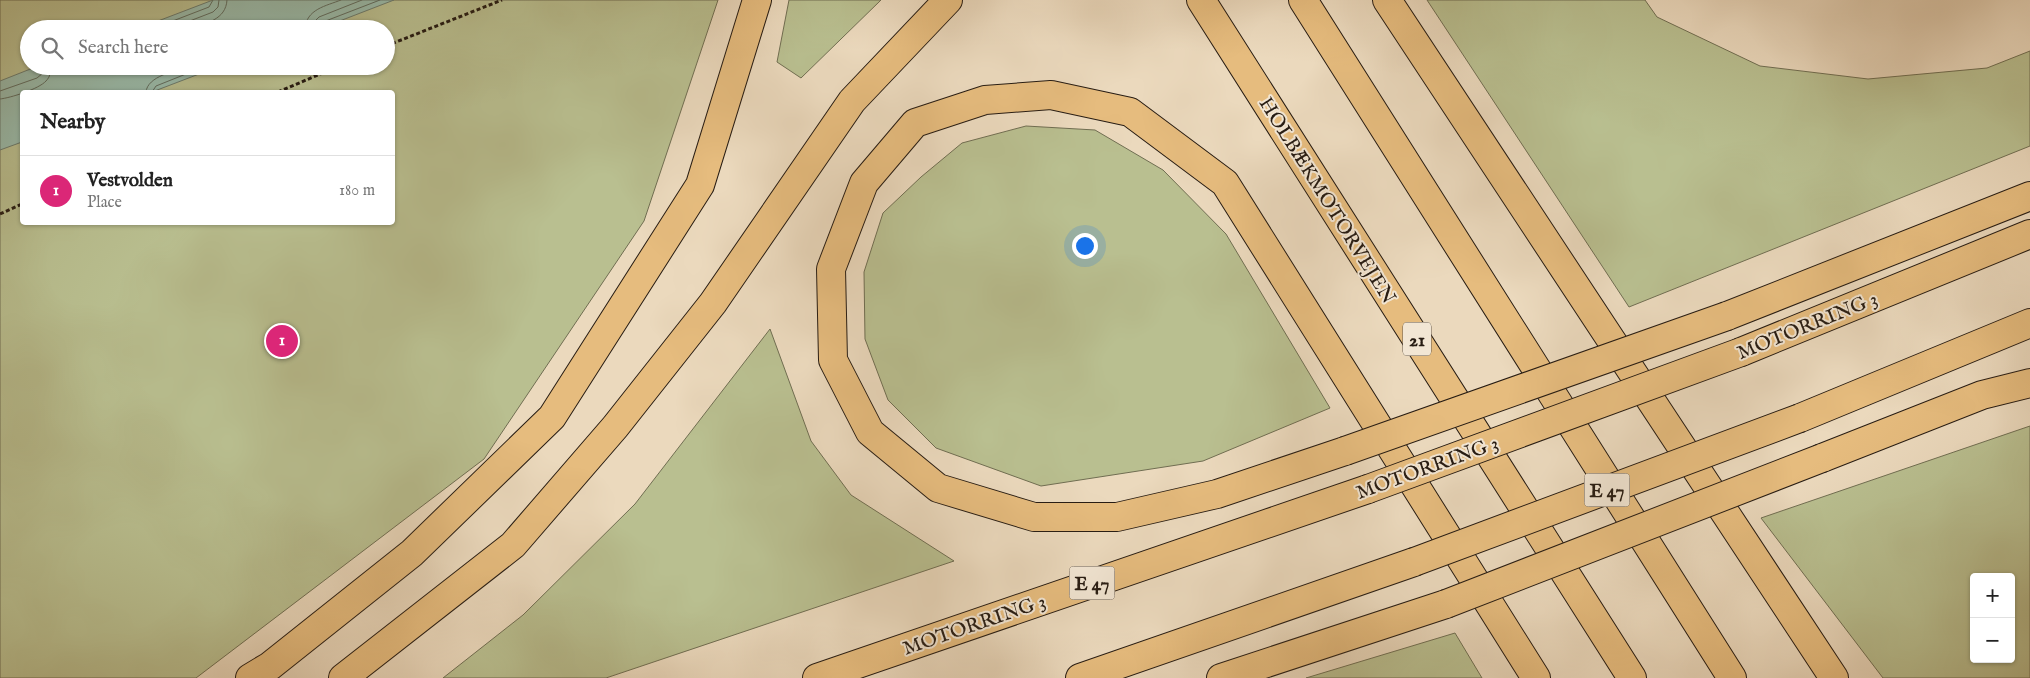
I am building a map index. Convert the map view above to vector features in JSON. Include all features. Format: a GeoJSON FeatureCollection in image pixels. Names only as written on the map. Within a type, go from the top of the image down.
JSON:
{"type":"FeatureCollection","features":[{"type":"Feature","properties":{"kind":"highway"},"geometry":{"type":"LineString","coordinates":[[250,678],[270,666],[412,553],[552,417],[700,185],[757,0]]}},
{"type":"Feature","properties":{"kind":"highway"},"geometry":{"type":"LineString","coordinates":[[343,678],[514,545],[615,427],[713,303],[852,101],[948,0]]}},
{"type":"Feature","properties":{"kind":"highway","name":"HOLBÆKMOTORVEJEN"},"geometry":{"type":"LineString","coordinates":[[1201,0],[1632,678]]}},
{"type":"Feature","properties":{"kind":"highway"},"geometry":{"type":"LineString","coordinates":[[1303,0],[1732,678]]}},
{"type":"Feature","properties":{"kind":"highway"},"geometry":{"type":"LineString","coordinates":[[1387,0],[1834,678]]}},
{"type":"Feature","properties":{"kind":"highway"},"geometry":{"type":"LineString","coordinates":[[1536,678],[1225,183],[1130,112],[1051,95],[985,100],[915,123],[864,183],[831,269],[833,360],[870,432],[938,488],[1034,517],[1117,517],[1217,494],[1345,451],[1727,316],[2030,196]]}},
{"type":"Feature","properties":{"kind":"highway","name":"MOTORRING 3"},"geometry":{"type":"LineString","coordinates":[[817,678],[1368,489],[1740,352],[2030,234]]}},
{"type":"Feature","properties":{"kind":"highway","name":"E 47"},"geometry":{"type":"LineString","coordinates":[[1080,678],[1414,562],[1800,418],[2030,323]]}},
{"type":"Feature","properties":{"kind":"highway"},"geometry":{"type":"LineString","coordinates":[[1222,678],[1446,604],[1982,395],[2030,383]]}},
{"type":"Feature","properties":{"kind":"path"},"geometry":{"type":"LineString","coordinates":[[395,42],[502,0]]}},
{"type":"Feature","properties":{"kind":"path"},"geometry":{"type":"LineString","coordinates":[[283,90],[318,75]]}},
{"type":"Feature","properties":{"kind":"path"},"geometry":{"type":"LineString","coordinates":[[0,214],[20,205]]}},
{"type":"Feature","properties":{"kind":"shaded area"},"geometry":{"type":"Polygon","coordinates":[[[0,0],[718,0],[644,221],[484,459],[196,678],[0,678],[0,0]]]}},
{"type":"Feature","properties":{"kind":"shaded area"},"geometry":{"type":"Polygon","coordinates":[[[789,0],[881,0],[801,78],[777,62],[789,0]]]}},
{"type":"Feature","properties":{"kind":"shaded area"},"geometry":{"type":"Polygon","coordinates":[[[1427,0],[1645,0],[1657,17],[1760,66],[1868,79],[1987,68],[2030,51],[2030,146],[1629,307],[1427,0]]]}},
{"type":"Feature","properties":{"kind":"shaded area"},"geometry":{"type":"Polygon","coordinates":[[[1026,126],[1095,130],[1163,170],[1226,234],[1330,408],[1203,461],[1041,486],[936,448],[888,400],[865,339],[864,272],[883,213],[921,177],[962,143],[1026,126]]]}},
{"type":"Feature","properties":{"kind":"shaded area"},"geometry":{"type":"Polygon","coordinates":[[[770,329],[811,441],[851,495],[954,561],[606,678],[443,678],[523,615],[635,504],[770,329]]]}},
{"type":"Feature","properties":{"kind":"shaded area"},"geometry":{"type":"Polygon","coordinates":[[[2030,426],[2030,678],[1883,678],[1761,518],[2030,426]]]}},
{"type":"Feature","properties":{"kind":"shaded area"},"geometry":{"type":"Polygon","coordinates":[[[1455,633],[1482,678],[1306,678],[1455,633]]]}},
{"type":"Feature","properties":{"kind":"water"},"geometry":{"type":"Polygon","coordinates":[[[213,0],[394,0],[342,20],[161,20],[213,0]]]}},
{"type":"Feature","properties":{"kind":"water"},"geometry":{"type":"Polygon","coordinates":[[[20,73],[20,75],[196,75],[157,90],[20,90],[20,143],[0,150],[0,81],[20,73]]]}},
{"type":"Feature","properties":{"kind":"place","name":"Vestvolden"},"geometry":{"type":"Point","coordinates":[282,341]}}]}
